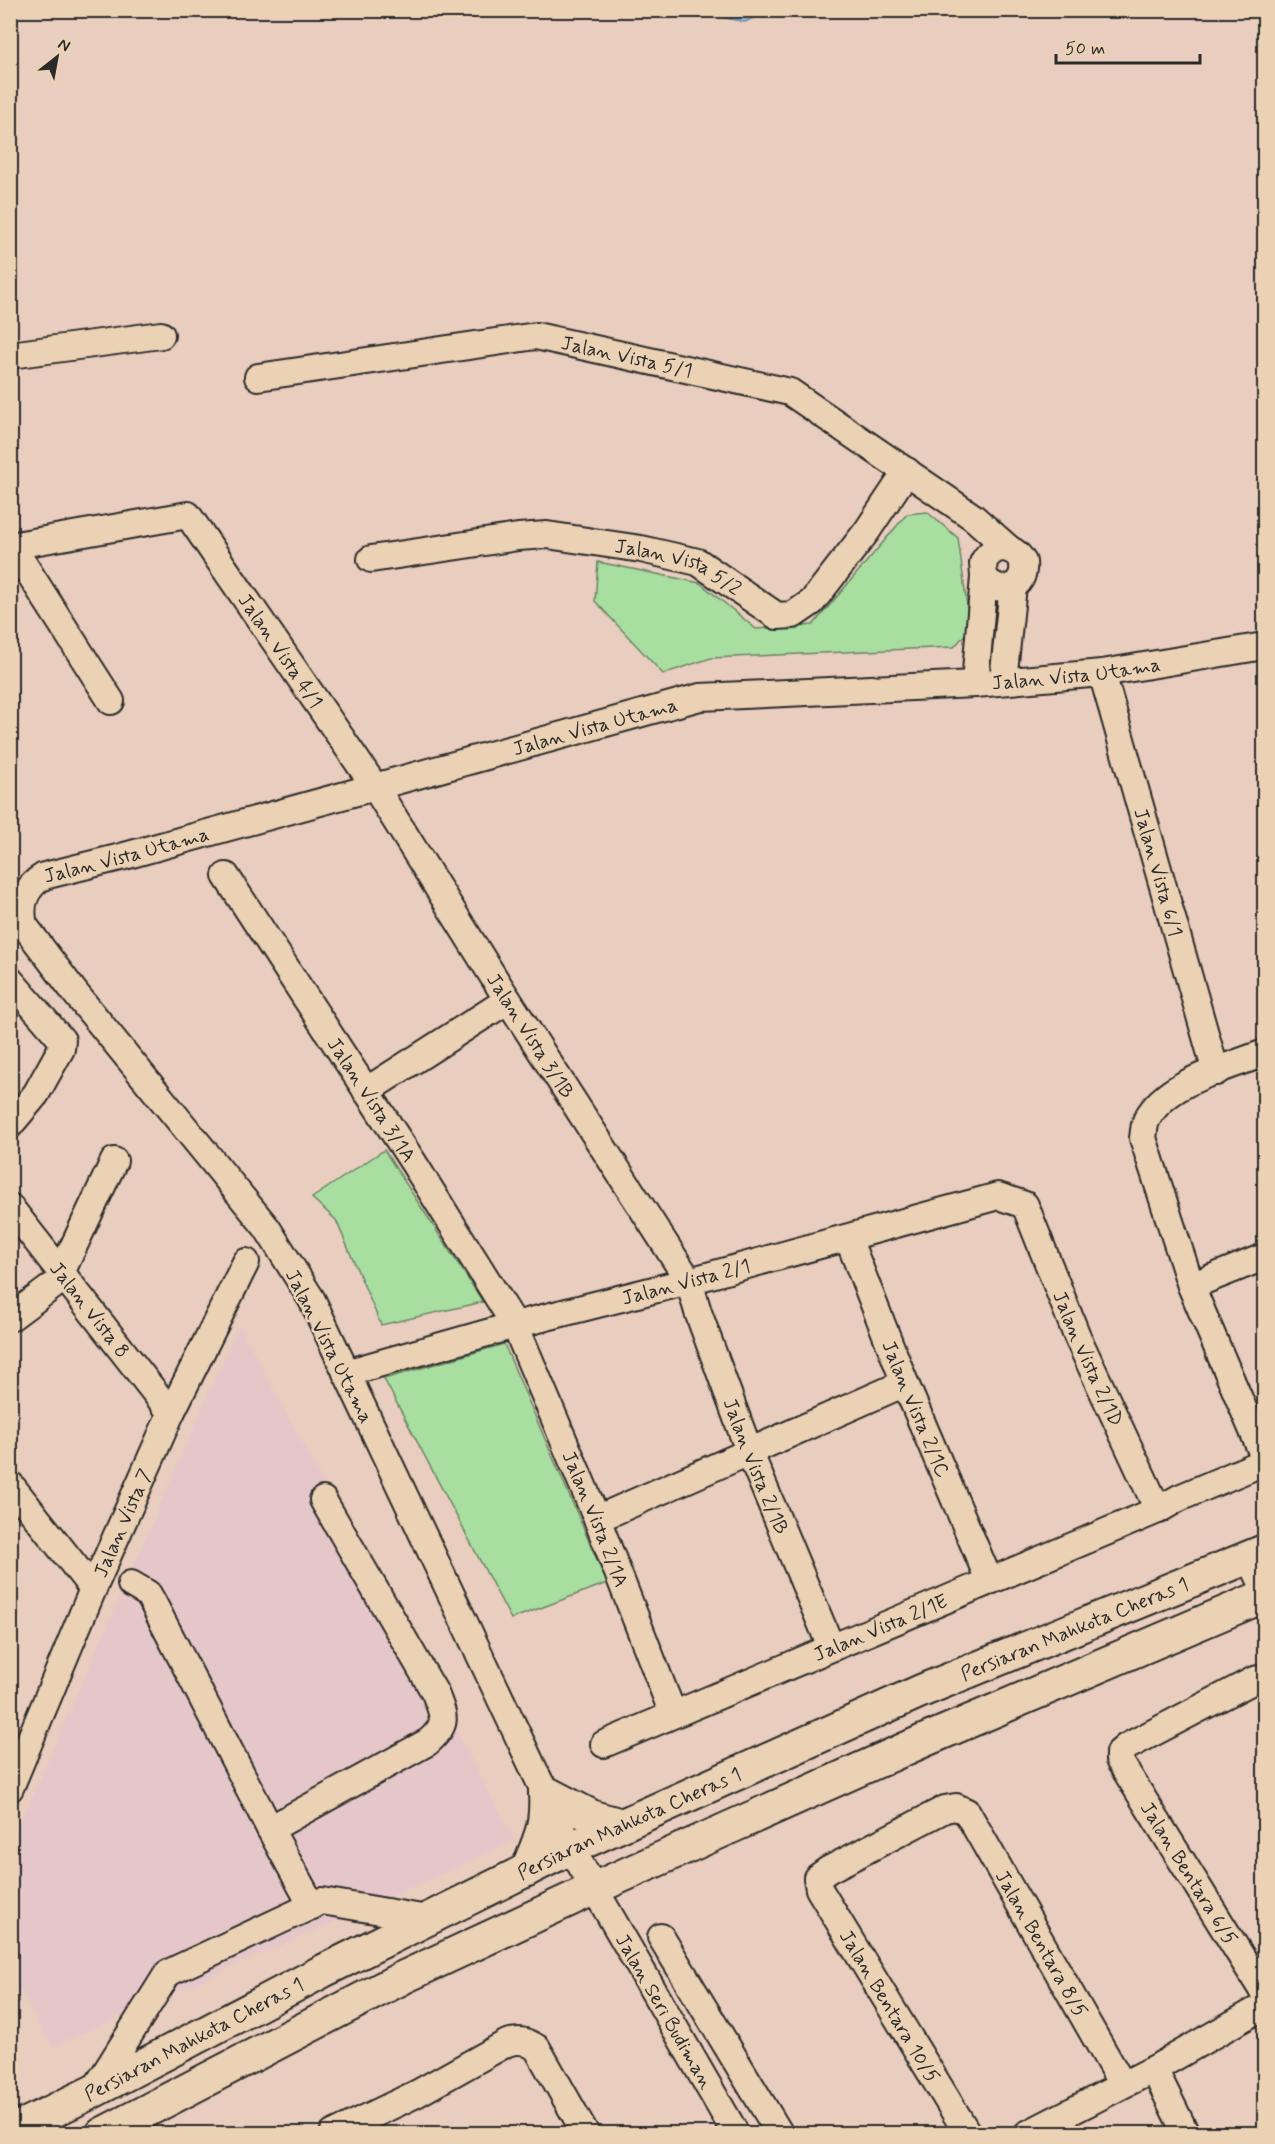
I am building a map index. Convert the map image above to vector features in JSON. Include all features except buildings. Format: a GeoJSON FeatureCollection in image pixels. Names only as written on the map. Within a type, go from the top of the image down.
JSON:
{"type":"FeatureCollection","features":[{"type":"Feature","properties":{"kind":"main road","name":"Persiaran Mahkota Cheras 1"},"geometry":{"type":"LineString","coordinates":[[10,2132],[94,2091],[323,1971],[571,1848],[921,1691],[1257,1554]]}},
{"type":"Feature","properties":{"kind":"main road","name":"Persiaran Mahkota Cheras 1"},"geometry":{"type":"LineString","coordinates":[[102,2133],[404,1977],[595,1888],[923,1741],[1264,1596]]}},
{"type":"Feature","properties":{"kind":"main road"},"geometry":{"type":"LineString","coordinates":[[545,1792],[593,1817],[622,1825]]}},
{"type":"Feature","properties":{"kind":"main road"},"geometry":{"type":"LineString","coordinates":[[527,1870],[544,1831],[545,1792]]}},
{"type":"Feature","properties":{"kind":"street"},"geometry":{"type":"LineString","coordinates":[[10,355],[161,335]]}},
{"type":"Feature","properties":{"kind":"street","name":"Jalan Vista 5/1"},"geometry":{"type":"LineString","coordinates":[[258,377],[536,336],[790,392],[973,517],[1008,548]]}},
{"type":"Feature","properties":{"kind":"street","name":"Jalan Vista 5/2"},"geometry":{"type":"LineString","coordinates":[[371,559],[518,537],[547,535],[641,549],[698,562],[777,616],[794,615],[812,602],[867,531],[907,471]]}},
{"type":"Feature","properties":{"kind":"street"},"geometry":{"type":"LineString","coordinates":[[959,509],[990,584],[997,588],[1013,586]]}},
{"type":"Feature","properties":{"kind":"street","name":"Jalan Vista 4/1"},"geometry":{"type":"LineString","coordinates":[[11,546],[188,515],[375,787]]}},
{"type":"Feature","properties":{"kind":"street"},"geometry":{"type":"LineString","coordinates":[[11,546],[111,701]]}},
{"type":"Feature","properties":{"kind":"street"},"geometry":{"type":"LineString","coordinates":[[975,684],[983,570],[992,550],[1000,547],[1014,550],[1023,562],[1022,576],[1013,586],[1003,681]]}},
{"type":"Feature","properties":{"kind":"street","name":"Jalan Vista Utama"},"geometry":{"type":"LineString","coordinates":[[595,1888],[571,1848],[312,1300],[267,1228],[76,994],[24,925],[21,915],[28,890],[44,876],[122,857],[700,697],[975,684],[1102,673],[1264,646]]}},
{"type":"Feature","properties":{"kind":"street","name":"Jalan Vista 6/1"},"geometry":{"type":"LineString","coordinates":[[1102,673],[1216,1072]]}},
{"type":"Feature","properties":{"kind":"street","name":"Jalan Vista 3/1B"},"geometry":{"type":"LineString","coordinates":[[375,787],[508,1000],[689,1281]]}},
{"type":"Feature","properties":{"kind":"street","name":"Jalan Vista 3/1A"},"geometry":{"type":"LineString","coordinates":[[226,876],[515,1325]]}},
{"type":"Feature","properties":{"kind":"street"},"geometry":{"type":"LineString","coordinates":[[10,980],[62,1040],[61,1049],[36,1094],[10,1125]]}},
{"type":"Feature","properties":{"kind":"street"},"geometry":{"type":"LineString","coordinates":[[366,1091],[508,1000]]}},
{"type":"Feature","properties":{"kind":"street"},"geometry":{"type":"LineString","coordinates":[[1264,1053],[1182,1084],[1163,1098],[1146,1120],[1143,1138],[1191,1286],[1264,1457]]}},
{"type":"Feature","properties":{"kind":"street"},"geometry":{"type":"LineString","coordinates":[[10,1318],[63,1275],[114,1161]]}},
{"type":"Feature","properties":{"kind":"street","name":"Jalan Vista 2/1"},"geometry":{"type":"LineString","coordinates":[[346,1373],[515,1325],[689,1281],[998,1196],[1025,1205]]}},
{"type":"Feature","properties":{"kind":"street","name":"Jalan Vista 2/1D"},"geometry":{"type":"LineString","coordinates":[[1025,1205],[1077,1336],[1158,1510]]}},
{"type":"Feature","properties":{"kind":"street","name":"Jalan Vista 8"},"geometry":{"type":"LineString","coordinates":[[10,1208],[171,1413]]}},
{"type":"Feature","properties":{"kind":"street","name":"Jalan Vista 2/1C"},"geometry":{"type":"LineString","coordinates":[[848,1238],[904,1383],[989,1580]]}},
{"type":"Feature","properties":{"kind":"street"},"geometry":{"type":"LineString","coordinates":[[1191,1286],[1264,1257]]}},
{"type":"Feature","properties":{"kind":"street","name":"Jalan Vista 7"},"geometry":{"type":"LineString","coordinates":[[10,1788],[93,1589],[171,1413],[246,1262]]}},
{"type":"Feature","properties":{"kind":"street","name":"Jalan Vista 2/1B"},"geometry":{"type":"LineString","coordinates":[[689,1281],[698,1312],[749,1451],[831,1647]]}},
{"type":"Feature","properties":{"kind":"street","name":"Jalan Vista 2/1A"},"geometry":{"type":"LineString","coordinates":[[515,1325],[597,1518],[673,1714]]}},
{"type":"Feature","properties":{"kind":"street"},"geometry":{"type":"LineString","coordinates":[[597,1518],[904,1383]]}},
{"type":"Feature","properties":{"kind":"street","name":"Jalan Vista 2/1E"},"geometry":{"type":"LineString","coordinates":[[604,1744],[1158,1510],[1179,1498],[1264,1462]]}},
{"type":"Feature","properties":{"kind":"street"},"geometry":{"type":"LineString","coordinates":[[10,1484],[93,1589]]}},
{"type":"Feature","properties":{"kind":"street"},"geometry":{"type":"LineString","coordinates":[[270,1829],[428,1742],[441,1731],[444,1716],[435,1693],[323,1500]]}},
{"type":"Feature","properties":{"kind":"street"},"geometry":{"type":"LineString","coordinates":[[1257,1554],[1264,1587]]}},
{"type":"Feature","properties":{"kind":"street"},"geometry":{"type":"LineString","coordinates":[[131,1584],[148,1594],[152,1601],[312,1906]]}},
{"type":"Feature","properties":{"kind":"street","name":"Jalan Bentara 6/5"},"geometry":{"type":"LineString","coordinates":[[1264,1678],[1254,1680],[1126,1747],[1119,1753],[1119,1760],[1264,1993]]}},
{"type":"Feature","properties":{"kind":"street","name":"Jalan Bentara 10/5"},"geometry":{"type":"LineString","coordinates":[[956,1807],[945,1809],[828,1870],[817,1878],[819,1889],[968,2133]]}},
{"type":"Feature","properties":{"kind":"street","name":"Jalan Bentara 8/5"},"geometry":{"type":"LineString","coordinates":[[956,1807],[967,1812],[1122,2084]]}},
{"type":"Feature","properties":{"kind":"street","name":"Jalan Seri Budiman"},"geometry":{"type":"LineString","coordinates":[[595,1888],[736,2133]]}},
{"type":"Feature","properties":{"kind":"street"},"geometry":{"type":"LineString","coordinates":[[94,2091],[168,1972],[322,1901],[428,1919]]}},
{"type":"Feature","properties":{"kind":"street"},"geometry":{"type":"LineString","coordinates":[[661,1937],[780,2133]]}},
{"type":"Feature","properties":{"kind":"street"},"geometry":{"type":"LineString","coordinates":[[1027,2133],[1154,2069],[1264,2006]]}},
{"type":"Feature","properties":{"kind":"street"},"geometry":{"type":"LineString","coordinates":[[333,2133],[418,2092],[507,2043],[517,2040],[537,2048],[586,2133]]}},
{"type":"Feature","properties":{"kind":"street"},"geometry":{"type":"LineString","coordinates":[[1154,2069],[1186,2133]]}},
{"type":"Feature","properties":{"kind":"shaded area"},"geometry":{"type":"Polygon","coordinates":[[[239,1325],[515,1841],[52,2047],[11,1974],[11,1845],[239,1325]]]}},
{"type":"Feature","properties":{"kind":"green space"},"geometry":{"type":"Polygon","coordinates":[[[927,512],[958,538],[970,629],[954,647],[711,658],[663,674],[595,601],[598,562],[700,583],[756,629],[813,625],[907,514],[927,512]]]}},
{"type":"Feature","properties":{"kind":"green space"},"geometry":{"type":"Polygon","coordinates":[[[384,1150],[483,1302],[381,1325],[336,1220],[312,1198],[384,1150]]]}},
{"type":"Feature","properties":{"kind":"green space"},"geometry":{"type":"Polygon","coordinates":[[[504,1344],[607,1583],[511,1619],[384,1379],[504,1344]]]}},
{"type":"Feature","properties":{"kind":"water"},"geometry":{"type":"Polygon","coordinates":[[[712,11],[767,11],[745,22],[716,16],[712,11]]]}}]}
